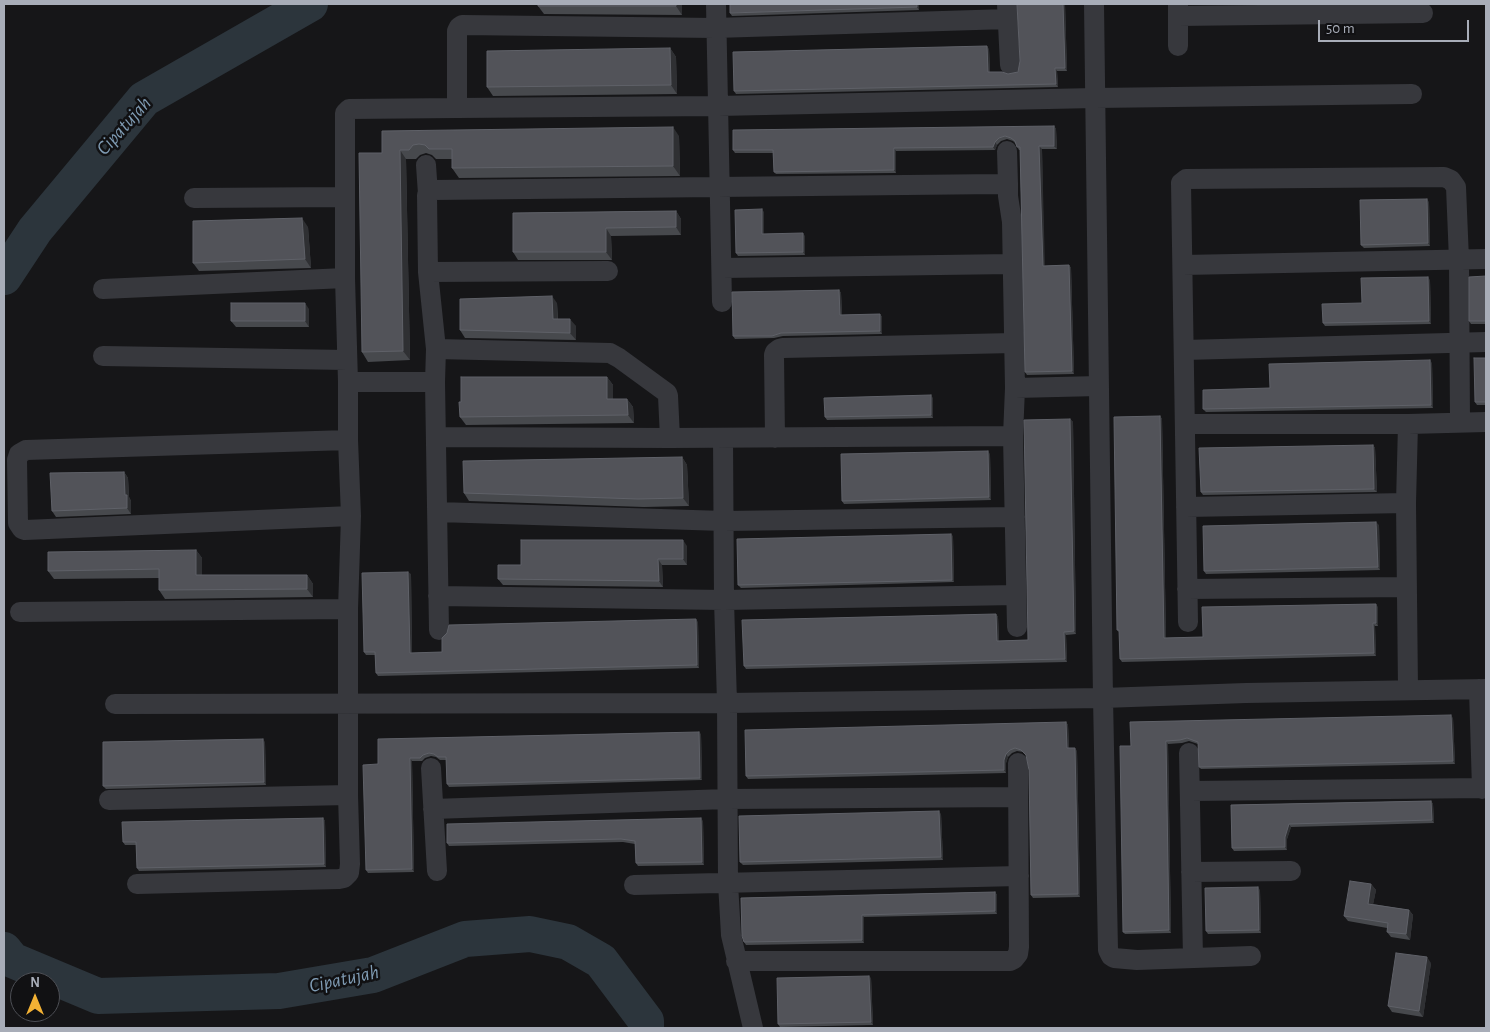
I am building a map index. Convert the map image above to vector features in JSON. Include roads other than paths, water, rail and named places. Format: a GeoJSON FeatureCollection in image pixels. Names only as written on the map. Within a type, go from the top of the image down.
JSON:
{"type":"FeatureCollection","features":[{"type":"Feature","properties":{"kind":"street"},"geometry":{"type":"LineString","coordinates":[[716,4],[722,302]]}},
{"type":"Feature","properties":{"kind":"street"},"geometry":{"type":"LineString","coordinates":[[1094,4],[1108,950],[1111,956],[1123,960],[1251,956]]}},
{"type":"Feature","properties":{"kind":"street"},"geometry":{"type":"LineString","coordinates":[[1178,46],[1178,10],[1423,12]]}},
{"type":"Feature","properties":{"kind":"street"},"geometry":{"type":"LineString","coordinates":[[457,108],[457,31],[462,25],[716,28],[1007,11],[1010,65]]}},
{"type":"Feature","properties":{"kind":"street"},"geometry":{"type":"LineString","coordinates":[[137,884],[339,879],[344,878],[349,873],[348,609],[351,516],[344,197],[345,113],[347,110],[718,106],[1412,94]]}},
{"type":"Feature","properties":{"kind":"street"},"geometry":{"type":"LineString","coordinates":[[1007,151],[1012,222],[1016,388],[1014,436],[1017,627]]}},
{"type":"Feature","properties":{"kind":"street"},"geometry":{"type":"LineString","coordinates":[[426,166],[428,272],[436,350],[439,630]]}},
{"type":"Feature","properties":{"kind":"street"},"geometry":{"type":"LineString","coordinates":[[1188,622],[1181,182],[1194,178],[1448,178],[1451,180],[1456,187],[1459,260],[1458,342],[1460,422]]}},
{"type":"Feature","properties":{"kind":"street"},"geometry":{"type":"LineString","coordinates":[[428,194],[433,190],[1008,184]]}},
{"type":"Feature","properties":{"kind":"street"},"geometry":{"type":"LineString","coordinates":[[194,198],[344,197]]}},
{"type":"Feature","properties":{"kind":"street"},"geometry":{"type":"LineString","coordinates":[[1183,265],[1486,259]]}},
{"type":"Feature","properties":{"kind":"street"},"geometry":{"type":"LineString","coordinates":[[722,268],[1012,264]]}},
{"type":"Feature","properties":{"kind":"street"},"geometry":{"type":"LineString","coordinates":[[428,272],[608,271]]}},
{"type":"Feature","properties":{"kind":"street"},"geometry":{"type":"LineString","coordinates":[[103,289],[345,278]]}},
{"type":"Feature","properties":{"kind":"street"},"geometry":{"type":"LineString","coordinates":[[1184,350],[1486,342]]}},
{"type":"Feature","properties":{"kind":"street"},"geometry":{"type":"LineString","coordinates":[[775,438],[774,356],[775,352],[779,349],[1014,343]]}},
{"type":"Feature","properties":{"kind":"street"},"geometry":{"type":"LineString","coordinates":[[436,350],[607,352],[615,355],[667,393],[670,438]]}},
{"type":"Feature","properties":{"kind":"street"},"geometry":{"type":"LineString","coordinates":[[102,356],[347,360]]}},
{"type":"Feature","properties":{"kind":"street"},"geometry":{"type":"LineString","coordinates":[[348,382],[435,382]]}},
{"type":"Feature","properties":{"kind":"street"},"geometry":{"type":"LineString","coordinates":[[1016,388],[1099,386]]}},
{"type":"Feature","properties":{"kind":"street"},"geometry":{"type":"LineString","coordinates":[[1186,424],[1486,422]]}},
{"type":"Feature","properties":{"kind":"street"},"geometry":{"type":"LineString","coordinates":[[1408,424],[1406,503],[1408,689]]}},
{"type":"Feature","properties":{"kind":"street"},"geometry":{"type":"LineString","coordinates":[[436,437],[775,438],[1014,436]]}},
{"type":"Feature","properties":{"kind":"street"},"geometry":{"type":"LineString","coordinates":[[722,438],[730,935],[753,1028]]}},
{"type":"Feature","properties":{"kind":"street"},"geometry":{"type":"LineString","coordinates":[[348,440],[26,450],[19,454],[17,460],[18,523],[25,530],[351,516]]}},
{"type":"Feature","properties":{"kind":"street"},"geometry":{"type":"LineString","coordinates":[[1186,507],[1406,503]]}},
{"type":"Feature","properties":{"kind":"street"},"geometry":{"type":"LineString","coordinates":[[438,512],[724,521],[1015,517]]}},
{"type":"Feature","properties":{"kind":"street"},"geometry":{"type":"LineString","coordinates":[[1187,589],[1407,587]]}},
{"type":"Feature","properties":{"kind":"street"},"geometry":{"type":"LineString","coordinates":[[438,596],[724,600],[1016,594]]}},
{"type":"Feature","properties":{"kind":"street"},"geometry":{"type":"LineString","coordinates":[[20,612],[348,609]]}},
{"type":"Feature","properties":{"kind":"street"},"geometry":{"type":"LineString","coordinates":[[115,704],[726,703],[1103,698],[1408,689],[1483,689],[1484,788],[1190,791]]}},
{"type":"Feature","properties":{"kind":"street"},"geometry":{"type":"LineString","coordinates":[[1190,754],[1193,958]]}},
{"type":"Feature","properties":{"kind":"street"},"geometry":{"type":"LineString","coordinates":[[736,962],[1010,961],[1016,957],[1019,948],[1018,764]]}},
{"type":"Feature","properties":{"kind":"street"},"geometry":{"type":"LineString","coordinates":[[431,768],[437,871]]}},
{"type":"Feature","properties":{"kind":"street"},"geometry":{"type":"LineString","coordinates":[[109,800],[348,795]]}},
{"type":"Feature","properties":{"kind":"street"},"geometry":{"type":"LineString","coordinates":[[433,808],[727,799],[1018,796]]}},
{"type":"Feature","properties":{"kind":"street"},"geometry":{"type":"LineString","coordinates":[[1191,872],[1291,871]]}},
{"type":"Feature","properties":{"kind":"street"},"geometry":{"type":"LineString","coordinates":[[634,885],[1019,876]]}},
{"type":"Feature","properties":{"kind":"waterway","name":"Cipatujah"},"geometry":{"type":"LineString","coordinates":[[4,277],[35,230],[144,99],[310,4]]}},
{"type":"Feature","properties":{"kind":"waterway","name":"Cipatujah"},"geometry":{"type":"LineString","coordinates":[[4,950],[12,960],[98,996],[279,991],[373,975],[465,939],[530,934],[568,942],[601,961],[646,1021],[646,1028]]}}]}
